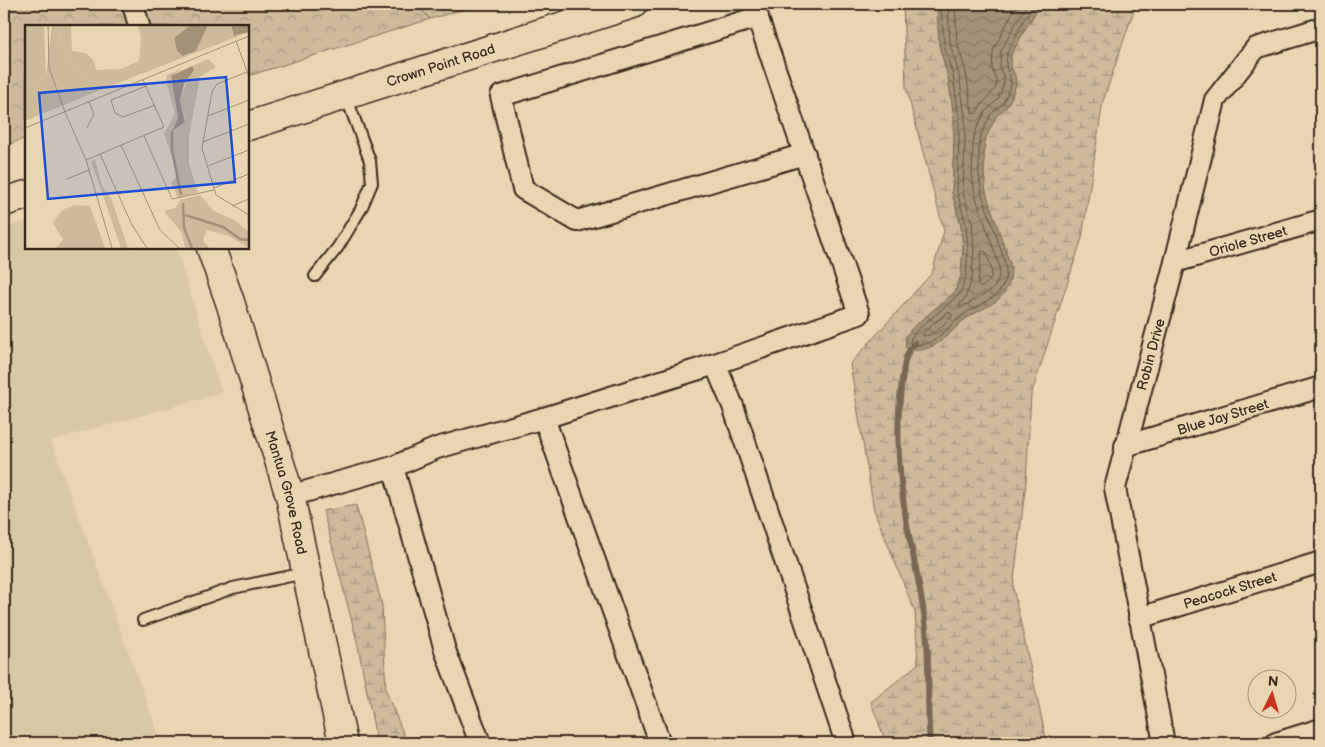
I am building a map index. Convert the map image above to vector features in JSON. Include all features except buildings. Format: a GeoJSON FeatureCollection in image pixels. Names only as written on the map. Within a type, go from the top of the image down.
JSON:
{"type":"FeatureCollection","features":[{"type":"Feature","properties":{"kind":"main road","name":"Crown Point Road"},"geometry":{"type":"LineString","coordinates":[[249,126],[633,4]]}},
{"type":"Feature","properties":{"kind":"main road"},"geometry":{"type":"LineString","coordinates":[[4,202],[25,195]]}},
{"type":"Feature","properties":{"kind":"main road","name":"Mantua Grove Road"},"geometry":{"type":"LineString","coordinates":[[211,249],[230,302],[290,496],[343,743]]}},
{"type":"Feature","properties":{"kind":"street"},"geometry":{"type":"LineString","coordinates":[[133,4],[139,25]]}},
{"type":"Feature","properties":{"kind":"street"},"geometry":{"type":"LineString","coordinates":[[290,496],[393,467],[437,448],[544,418],[715,364],[859,314],[805,154],[756,10],[500,96],[523,189],[577,221],[805,154]]}},
{"type":"Feature","properties":{"kind":"street","name":"Robin Drive"},"geometry":{"type":"LineString","coordinates":[[1164,743],[1115,488],[1175,262],[1215,100],[1256,48],[1321,28]]}},
{"type":"Feature","properties":{"kind":"street","name":"Oriole Street"},"geometry":{"type":"LineString","coordinates":[[1175,262],[1321,220]]}},
{"type":"Feature","properties":{"kind":"street"},"geometry":{"type":"LineString","coordinates":[[715,364],[733,406],[846,743]]}},
{"type":"Feature","properties":{"kind":"street","name":"Blue Jay Street"},"geometry":{"type":"LineString","coordinates":[[1126,446],[1321,387]]}},
{"type":"Feature","properties":{"kind":"street"},"geometry":{"type":"LineString","coordinates":[[544,418],[660,743]]}},
{"type":"Feature","properties":{"kind":"street"},"geometry":{"type":"LineString","coordinates":[[393,467],[445,650],[480,743]]}},
{"type":"Feature","properties":{"kind":"street","name":"Peacock Street"},"geometry":{"type":"LineString","coordinates":[[1139,618],[1321,562]]}},
{"type":"Feature","properties":{"kind":"street"},"geometry":{"type":"LineString","coordinates":[[1276,743],[1321,729]]}},
{"type":"Feature","properties":{"kind":"lane"},"geometry":{"type":"LineString","coordinates":[[315,276],[338,248],[361,209],[372,183],[370,161],[345,95]]}},
{"type":"Feature","properties":{"kind":"lane"},"geometry":{"type":"LineString","coordinates":[[142,620],[233,588],[306,572]]}},
{"type":"Feature","properties":{"kind":"shaded area"},"geometry":{"type":"Polygon","coordinates":[[[25,221],[25,249],[176,249],[222,393],[51,441],[162,743],[4,743],[4,228],[25,221]]]}},
{"type":"Feature","properties":{"kind":"green space"},"geometry":{"type":"Polygon","coordinates":[[[4,4],[416,4],[430,19],[249,76],[249,25],[25,25],[25,138],[4,146],[4,4]]]}},
{"type":"Feature","properties":{"kind":"green space"},"geometry":{"type":"Polygon","coordinates":[[[416,4],[482,4],[430,19],[416,4]]]}},
{"type":"Feature","properties":{"kind":"green space"},"geometry":{"type":"Polygon","coordinates":[[[903,4],[937,4],[939,45],[948,77],[954,117],[952,193],[961,225],[963,249],[961,276],[955,292],[913,327],[947,337],[964,320],[996,301],[1006,289],[1009,279],[1011,267],[986,193],[984,146],[996,116],[1007,106],[1012,96],[1016,84],[1011,67],[1011,55],[1028,24],[1041,4],[1136,4],[1103,101],[1082,238],[1031,395],[1026,482],[1013,588],[1047,743],[886,743],[871,702],[918,664],[915,612],[874,510],[850,364],[932,273],[944,231],[906,88],[903,4]]]}},
{"type":"Feature","properties":{"kind":"green space"},"geometry":{"type":"Polygon","coordinates":[[[356,505],[382,605],[386,691],[407,743],[377,743],[357,641],[323,511],[356,505]]]}},
{"type":"Feature","properties":{"kind":"water"},"geometry":{"type":"Polygon","coordinates":[[[937,4],[1041,4],[1011,55],[1011,67],[1015,75],[1016,84],[1007,106],[996,117],[986,137],[984,146],[986,193],[1011,267],[1008,285],[998,300],[969,316],[938,343],[922,350],[916,350],[905,347],[906,336],[913,327],[955,292],[961,276],[963,249],[961,225],[952,193],[954,117],[948,77],[939,45],[937,4]]]}},
{"type":"Feature","properties":{"kind":"waterway"},"geometry":{"type":"LineString","coordinates":[[915,343],[907,356],[903,371],[898,435],[904,507],[927,637],[930,743]]}}]}
